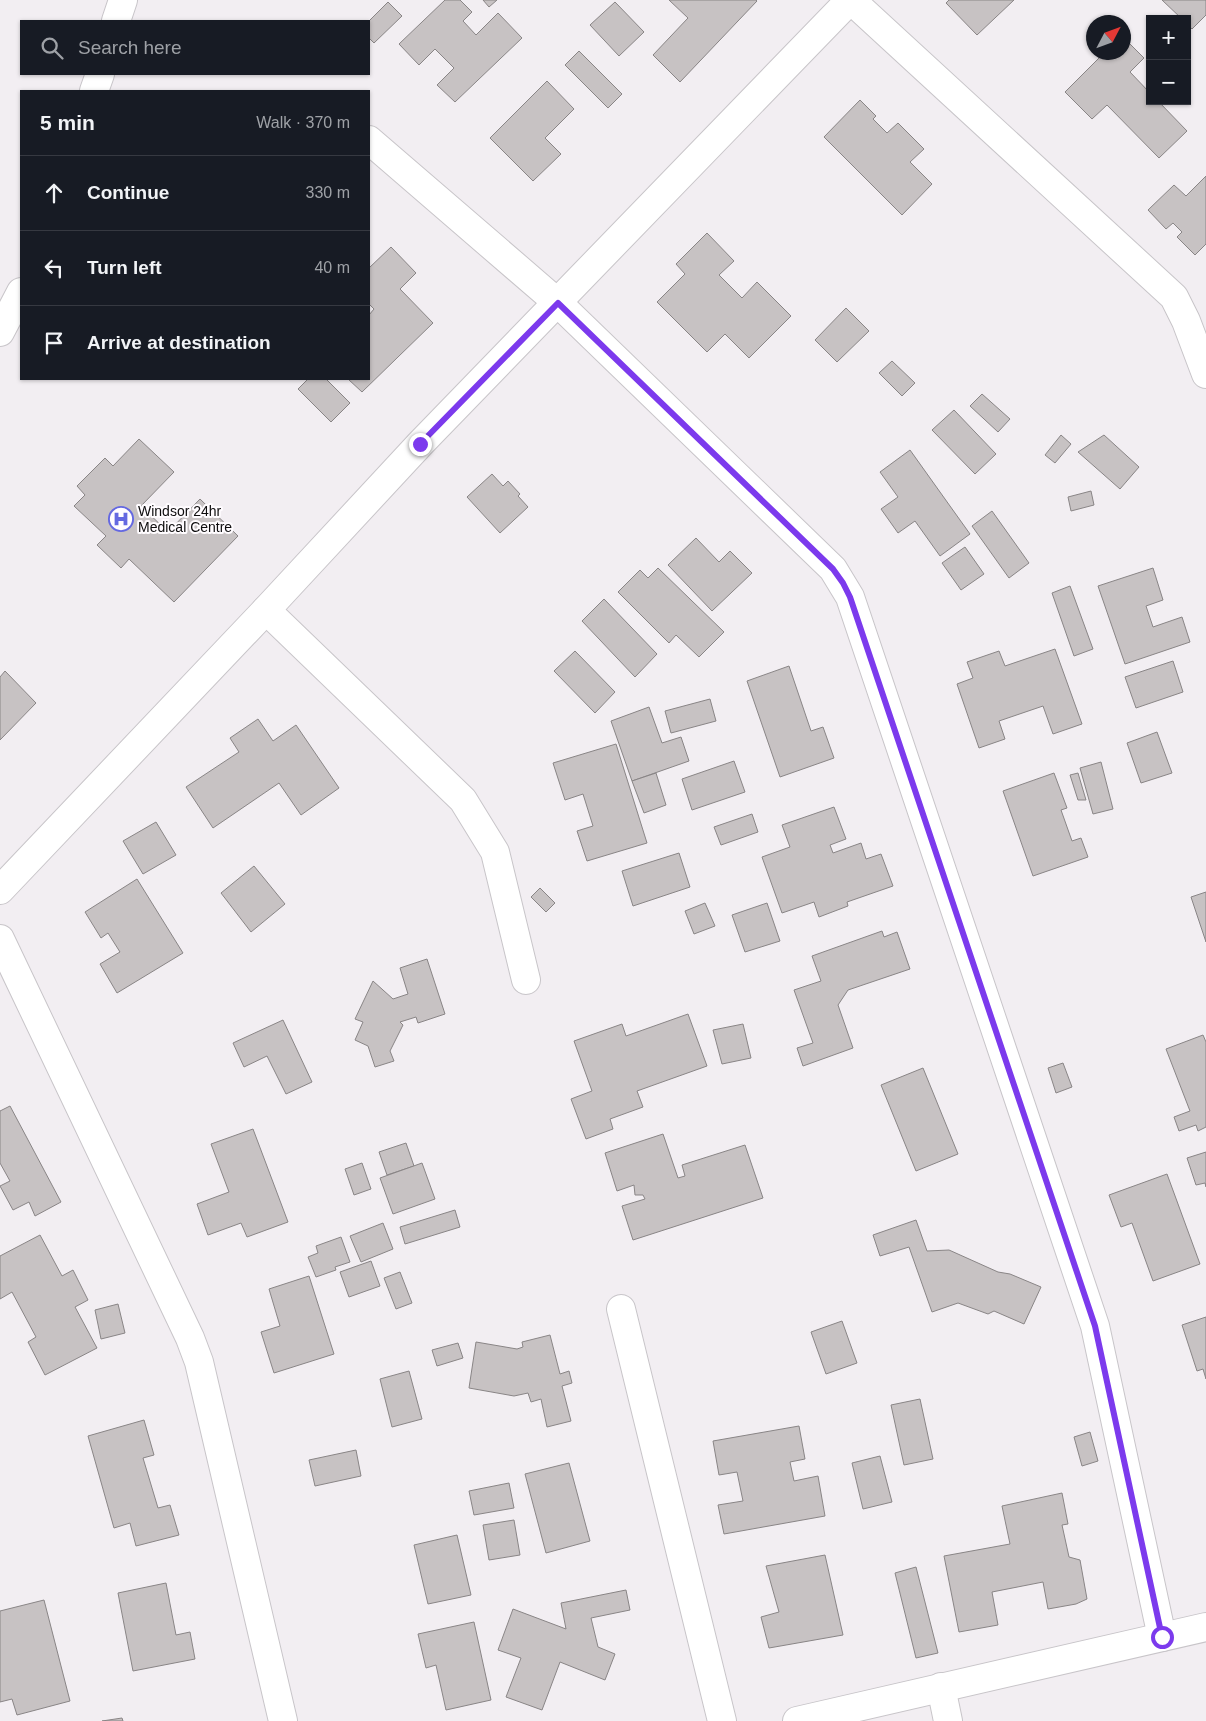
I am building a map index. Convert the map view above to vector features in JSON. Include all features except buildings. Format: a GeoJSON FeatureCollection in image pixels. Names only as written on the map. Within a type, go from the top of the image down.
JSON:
{"type":"FeatureCollection","features":[{"type":"Feature","properties":{"kind":"street"},"geometry":{"type":"LineString","coordinates":[[116,20],[123,0]]}},
{"type":"Feature","properties":{"kind":"street"},"geometry":{"type":"LineString","coordinates":[[0,890],[266,610],[420,444],[851,0],[1174,297],[1186,321],[1206,374]]}},
{"type":"Feature","properties":{"kind":"street"},"geometry":{"type":"LineString","coordinates":[[94,90],[100,75]]}},
{"type":"Feature","properties":{"kind":"street"},"geometry":{"type":"LineString","coordinates":[[370,141],[558,303],[833,569],[843,583],[850,597],[1095,1326],[1162,1637]]}},
{"type":"Feature","properties":{"kind":"street"},"geometry":{"type":"LineString","coordinates":[[0,332],[20,294]]}},
{"type":"Feature","properties":{"kind":"street"},"geometry":{"type":"LineString","coordinates":[[266,610],[463,800],[495,852],[526,980]]}},
{"type":"Feature","properties":{"kind":"street"},"geometry":{"type":"LineString","coordinates":[[0,939],[190,1338],[199,1362],[283,1721]]}},
{"type":"Feature","properties":{"kind":"street"},"geometry":{"type":"LineString","coordinates":[[621,1309],[722,1721]]}},
{"type":"Feature","properties":{"kind":"street"},"geometry":{"type":"LineString","coordinates":[[797,1721],[1206,1627]]}},
{"type":"Feature","properties":{"kind":"street"},"geometry":{"type":"LineString","coordinates":[[941,1688],[948,1721]]}},
{"type":"Feature","properties":{"kind":"place","name":"Windsor 24hr Medical Centre"},"geometry":{"type":"Point","coordinates":[121,519]}},
{"type":"Feature","properties":{"kind":"route"},"geometry":{"type":"LineString","coordinates":[[420,444],[558,303],[833,569],[843,583],[850,597],[1095,1326],[1162,1637]]}}]}
